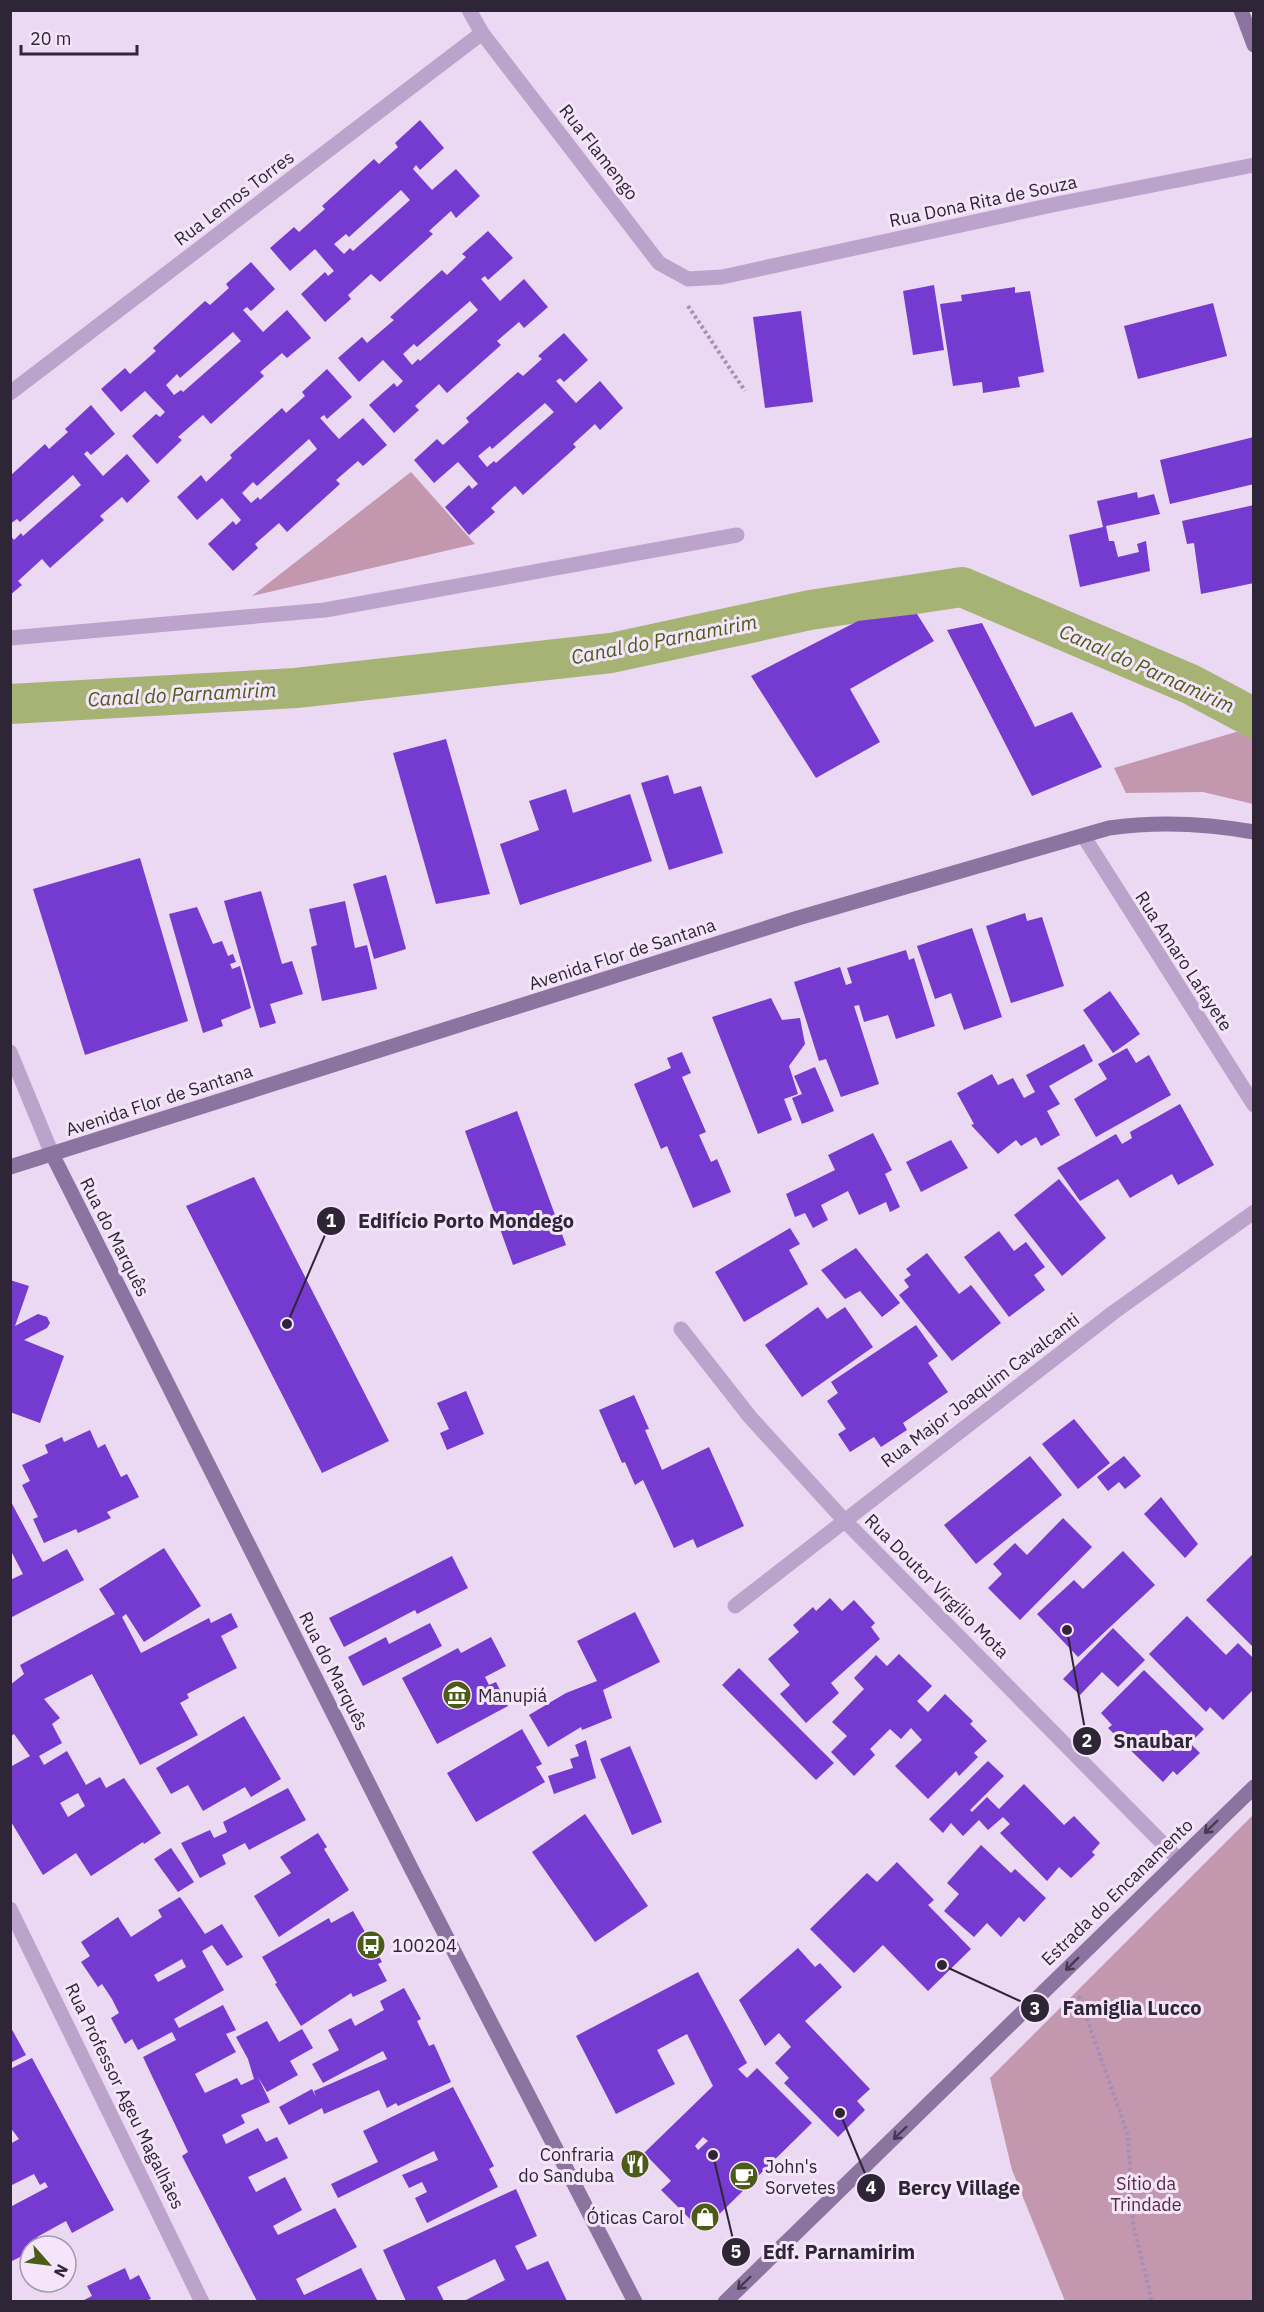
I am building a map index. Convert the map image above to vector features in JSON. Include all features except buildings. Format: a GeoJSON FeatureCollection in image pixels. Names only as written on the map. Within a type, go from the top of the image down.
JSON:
{"type":"FeatureCollection","features":[{"type":"Feature","properties":{"kind":"main road"},"geometry":{"type":"LineString","coordinates":[[1240,10],[1254,45]]}},
{"type":"Feature","properties":{"kind":"main road","name":"Avenida Flor de Santana"},"geometry":{"type":"LineString","coordinates":[[10,1167],[798,918],[1084,837],[1108,828],[1146,823],[1183,822],[1254,832]]}},
{"type":"Feature","properties":{"kind":"main road","name":"Rua do Marquês"},"geometry":{"type":"LineString","coordinates":[[52,1154],[412,1870],[635,2301]]}},
{"type":"Feature","properties":{"kind":"main road","name":"Estrada do Encanamento"},"geometry":{"type":"LineString","coordinates":[[725,2301],[1254,1787]]}},
{"type":"Feature","properties":{"kind":"street","name":"Rua Flamengo"},"geometry":{"type":"LineString","coordinates":[[469,10],[482,33],[659,263],[688,279],[722,277]]}},
{"type":"Feature","properties":{"kind":"street","name":"Rua Lemos Torres"},"geometry":{"type":"LineString","coordinates":[[10,393],[482,33]]}},
{"type":"Feature","properties":{"kind":"street","name":"Rua Dona Rita de Souza"},"geometry":{"type":"LineString","coordinates":[[722,277],[1057,204],[1254,165]]}},
{"type":"Feature","properties":{"kind":"street"},"geometry":{"type":"LineString","coordinates":[[10,638],[325,610],[736,535]]}},
{"type":"Feature","properties":{"kind":"street","name":"Rua Amaro Lafayete"},"geometry":{"type":"LineString","coordinates":[[1084,837],[1254,1105]]}},
{"type":"Feature","properties":{"kind":"street","name":"Rua do Marquês"},"geometry":{"type":"LineString","coordinates":[[10,1052],[52,1154]]}},
{"type":"Feature","properties":{"kind":"street","name":"Rua Major Joaquim Cavalcanti"},"geometry":{"type":"LineString","coordinates":[[735,1606],[1114,1312],[1254,1212]]}},
{"type":"Feature","properties":{"kind":"street","name":"Rua Doutor Virgílio Mota"},"geometry":{"type":"LineString","coordinates":[[681,1329],[750,1417],[843,1520],[1178,1860]]}},
{"type":"Feature","properties":{"kind":"street","name":"Rua Professor Ageu Magalhães"},"geometry":{"type":"LineString","coordinates":[[10,1909],[202,2301]]}},
{"type":"Feature","properties":{"kind":"path"},"geometry":{"type":"LineString","coordinates":[[685,303],[745,391]]}},
{"type":"Feature","properties":{"kind":"path"},"geometry":{"type":"LineString","coordinates":[[1069,1967],[1128,2135],[1133,2223],[1152,2301]]}},
{"type":"Feature","properties":{"kind":"green space"},"geometry":{"type":"Polygon","coordinates":[[[411,472],[475,544],[252,596],[411,472]]]}},
{"type":"Feature","properties":{"kind":"green space"},"geometry":{"type":"Polygon","coordinates":[[[1253,727],[1253,804],[1203,792],[1126,793],[1114,768],[1253,727]]]}},
{"type":"Feature","properties":{"kind":"green space","name":"Sítio da Trindade"},"geometry":{"type":"Polygon","coordinates":[[[1253,1815],[1253,2301],[1065,2301],[1012,2170],[990,2078],[1253,1815]]]}},
{"type":"Feature","properties":{"kind":"waterway","name":"Canal do Parnamirim"},"geometry":{"type":"LineString","coordinates":[[10,704],[296,688],[611,653],[810,610],[962,587],[1190,684],[1254,718]]}},
{"type":"Feature","properties":{"kind":"place","name":"Edifício Porto Mondego"},"geometry":{"type":"Point","coordinates":[287,1324]}},
{"type":"Feature","properties":{"kind":"place","name":"Snaubar"},"geometry":{"type":"Point","coordinates":[1067,1630]}},
{"type":"Feature","properties":{"kind":"place","name":"Manupiá"},"geometry":{"type":"Point","coordinates":[457,1695]}},
{"type":"Feature","properties":{"kind":"place","name":"100204"},"geometry":{"type":"Point","coordinates":[371,1945]}},
{"type":"Feature","properties":{"kind":"place","name":"Famiglia Lucco"},"geometry":{"type":"Point","coordinates":[942,1965]}},
{"type":"Feature","properties":{"kind":"place","name":"Bercy Village"},"geometry":{"type":"Point","coordinates":[840,2113]}},
{"type":"Feature","properties":{"kind":"place","name":"Edf. Parnamirim"},"geometry":{"type":"Point","coordinates":[713,2155]}},
{"type":"Feature","properties":{"kind":"place","name":"Confraria do Sanduba"},"geometry":{"type":"Point","coordinates":[635,2164]}},
{"type":"Feature","properties":{"kind":"place","name":"John's Sorvetes"},"geometry":{"type":"Point","coordinates":[744,2176]}},
{"type":"Feature","properties":{"kind":"place","name":"Óticas Carol"},"geometry":{"type":"Point","coordinates":[705,2217]}}]}
